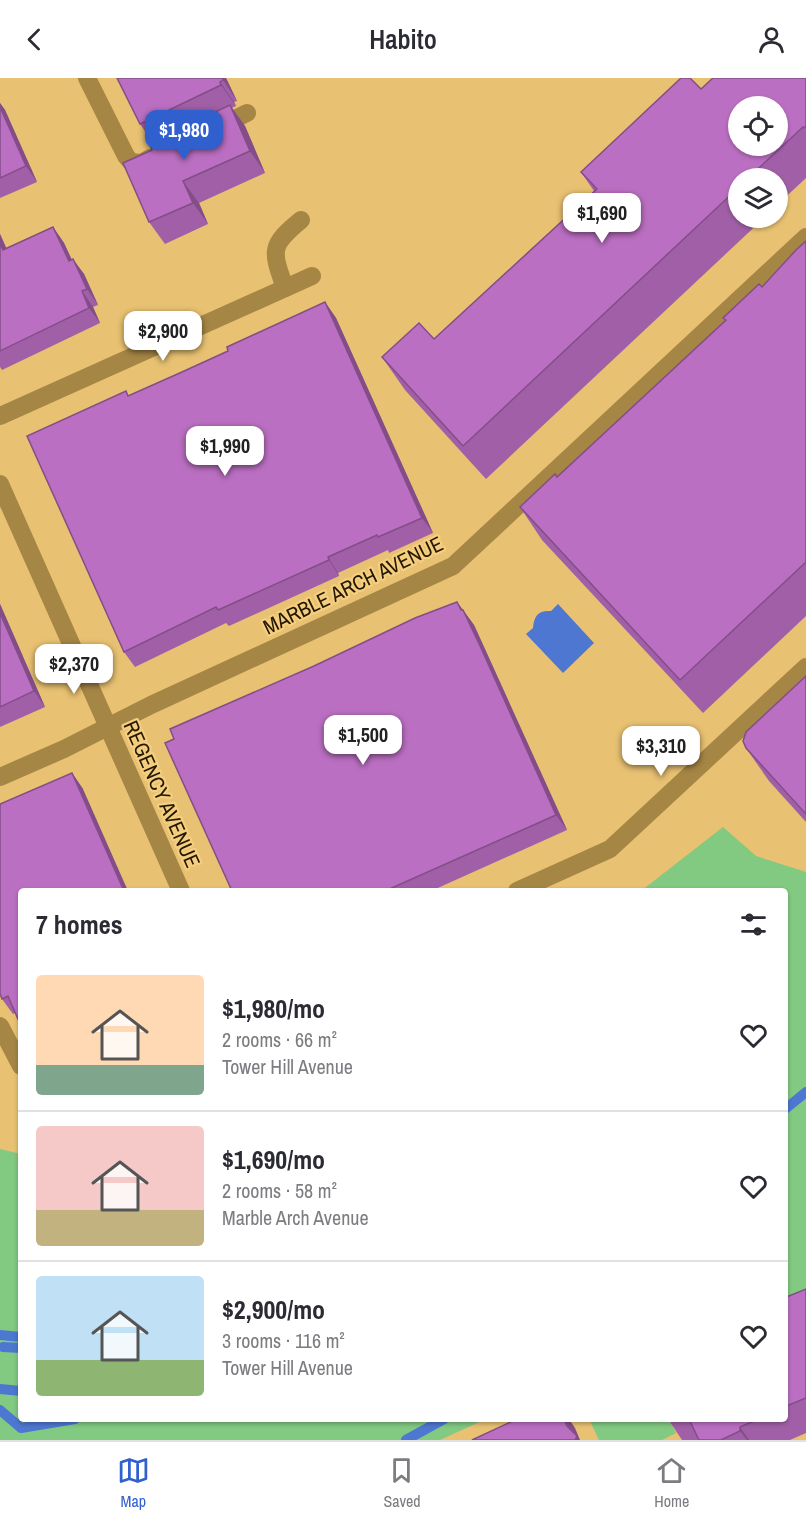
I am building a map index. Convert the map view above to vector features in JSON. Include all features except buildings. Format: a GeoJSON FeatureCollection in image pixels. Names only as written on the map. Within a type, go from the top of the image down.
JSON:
{"type":"FeatureCollection","features":[{"type":"Feature","properties":{"kind":"street"},"geometry":{"type":"LineString","coordinates":[[87,78],[131,162],[141,162],[162,153]]}},
{"type":"Feature","properties":{"kind":"street"},"geometry":{"type":"LineString","coordinates":[[205,133],[247,113]]}},
{"type":"Feature","properties":{"kind":"street"},"geometry":{"type":"LineString","coordinates":[[285,288],[274,257],[282,235],[301,220]]}},
{"type":"Feature","properties":{"kind":"street","name":"MARBLE ARCH AVENUE"},"geometry":{"type":"LineString","coordinates":[[0,777],[453,566],[806,237]]}},
{"type":"Feature","properties":{"kind":"street"},"geometry":{"type":"LineString","coordinates":[[0,416],[312,276]]}},
{"type":"Feature","properties":{"kind":"street","name":"REGENCY AVENUE"},"geometry":{"type":"LineString","coordinates":[[0,484],[180,888]]}},
{"type":"Feature","properties":{"kind":"street"},"geometry":{"type":"LineString","coordinates":[[524,888],[610,849],[806,667]]}},
{"type":"Feature","properties":{"kind":"street"},"geometry":{"type":"LineString","coordinates":[[0,1026],[18,1060]]}},
{"type":"Feature","properties":{"kind":"green space"},"geometry":{"type":"Polygon","coordinates":[[[723,827],[756,856],[806,872],[806,1307],[788,1315],[788,888],[645,888],[723,827]]]}},
{"type":"Feature","properties":{"kind":"green space"},"geometry":{"type":"Polygon","coordinates":[[[0,1149],[18,1153],[18,1422],[479,1422],[440,1440],[0,1440],[0,1149]]]}},
{"type":"Feature","properties":{"kind":"green space"},"geometry":{"type":"Polygon","coordinates":[[[590,1422],[670,1422],[676,1433],[662,1440],[599,1440],[590,1422]]]}},
{"type":"Feature","properties":{"kind":"water"},"geometry":{"type":"Polygon","coordinates":[[[558,604],[594,643],[563,673],[526,634],[533,628],[538,614],[551,611],[558,604]]]}},
{"type":"Feature","properties":{"kind":"waterway"},"geometry":{"type":"LineString","coordinates":[[788,1107],[806,1092]]}},
{"type":"Feature","properties":{"kind":"waterway"},"geometry":{"type":"LineString","coordinates":[[0,1335],[18,1337]]}},
{"type":"Feature","properties":{"kind":"waterway"},"geometry":{"type":"LineString","coordinates":[[3,1347],[18,1348]]}},
{"type":"Feature","properties":{"kind":"waterway"},"geometry":{"type":"LineString","coordinates":[[0,1389],[18,1391]]}},
{"type":"Feature","properties":{"kind":"waterway"},"geometry":{"type":"LineString","coordinates":[[0,1410],[21,1428],[57,1422]]}},
{"type":"Feature","properties":{"kind":"waterway"},"geometry":{"type":"LineString","coordinates":[[406,1440],[439,1422]]}}]}
